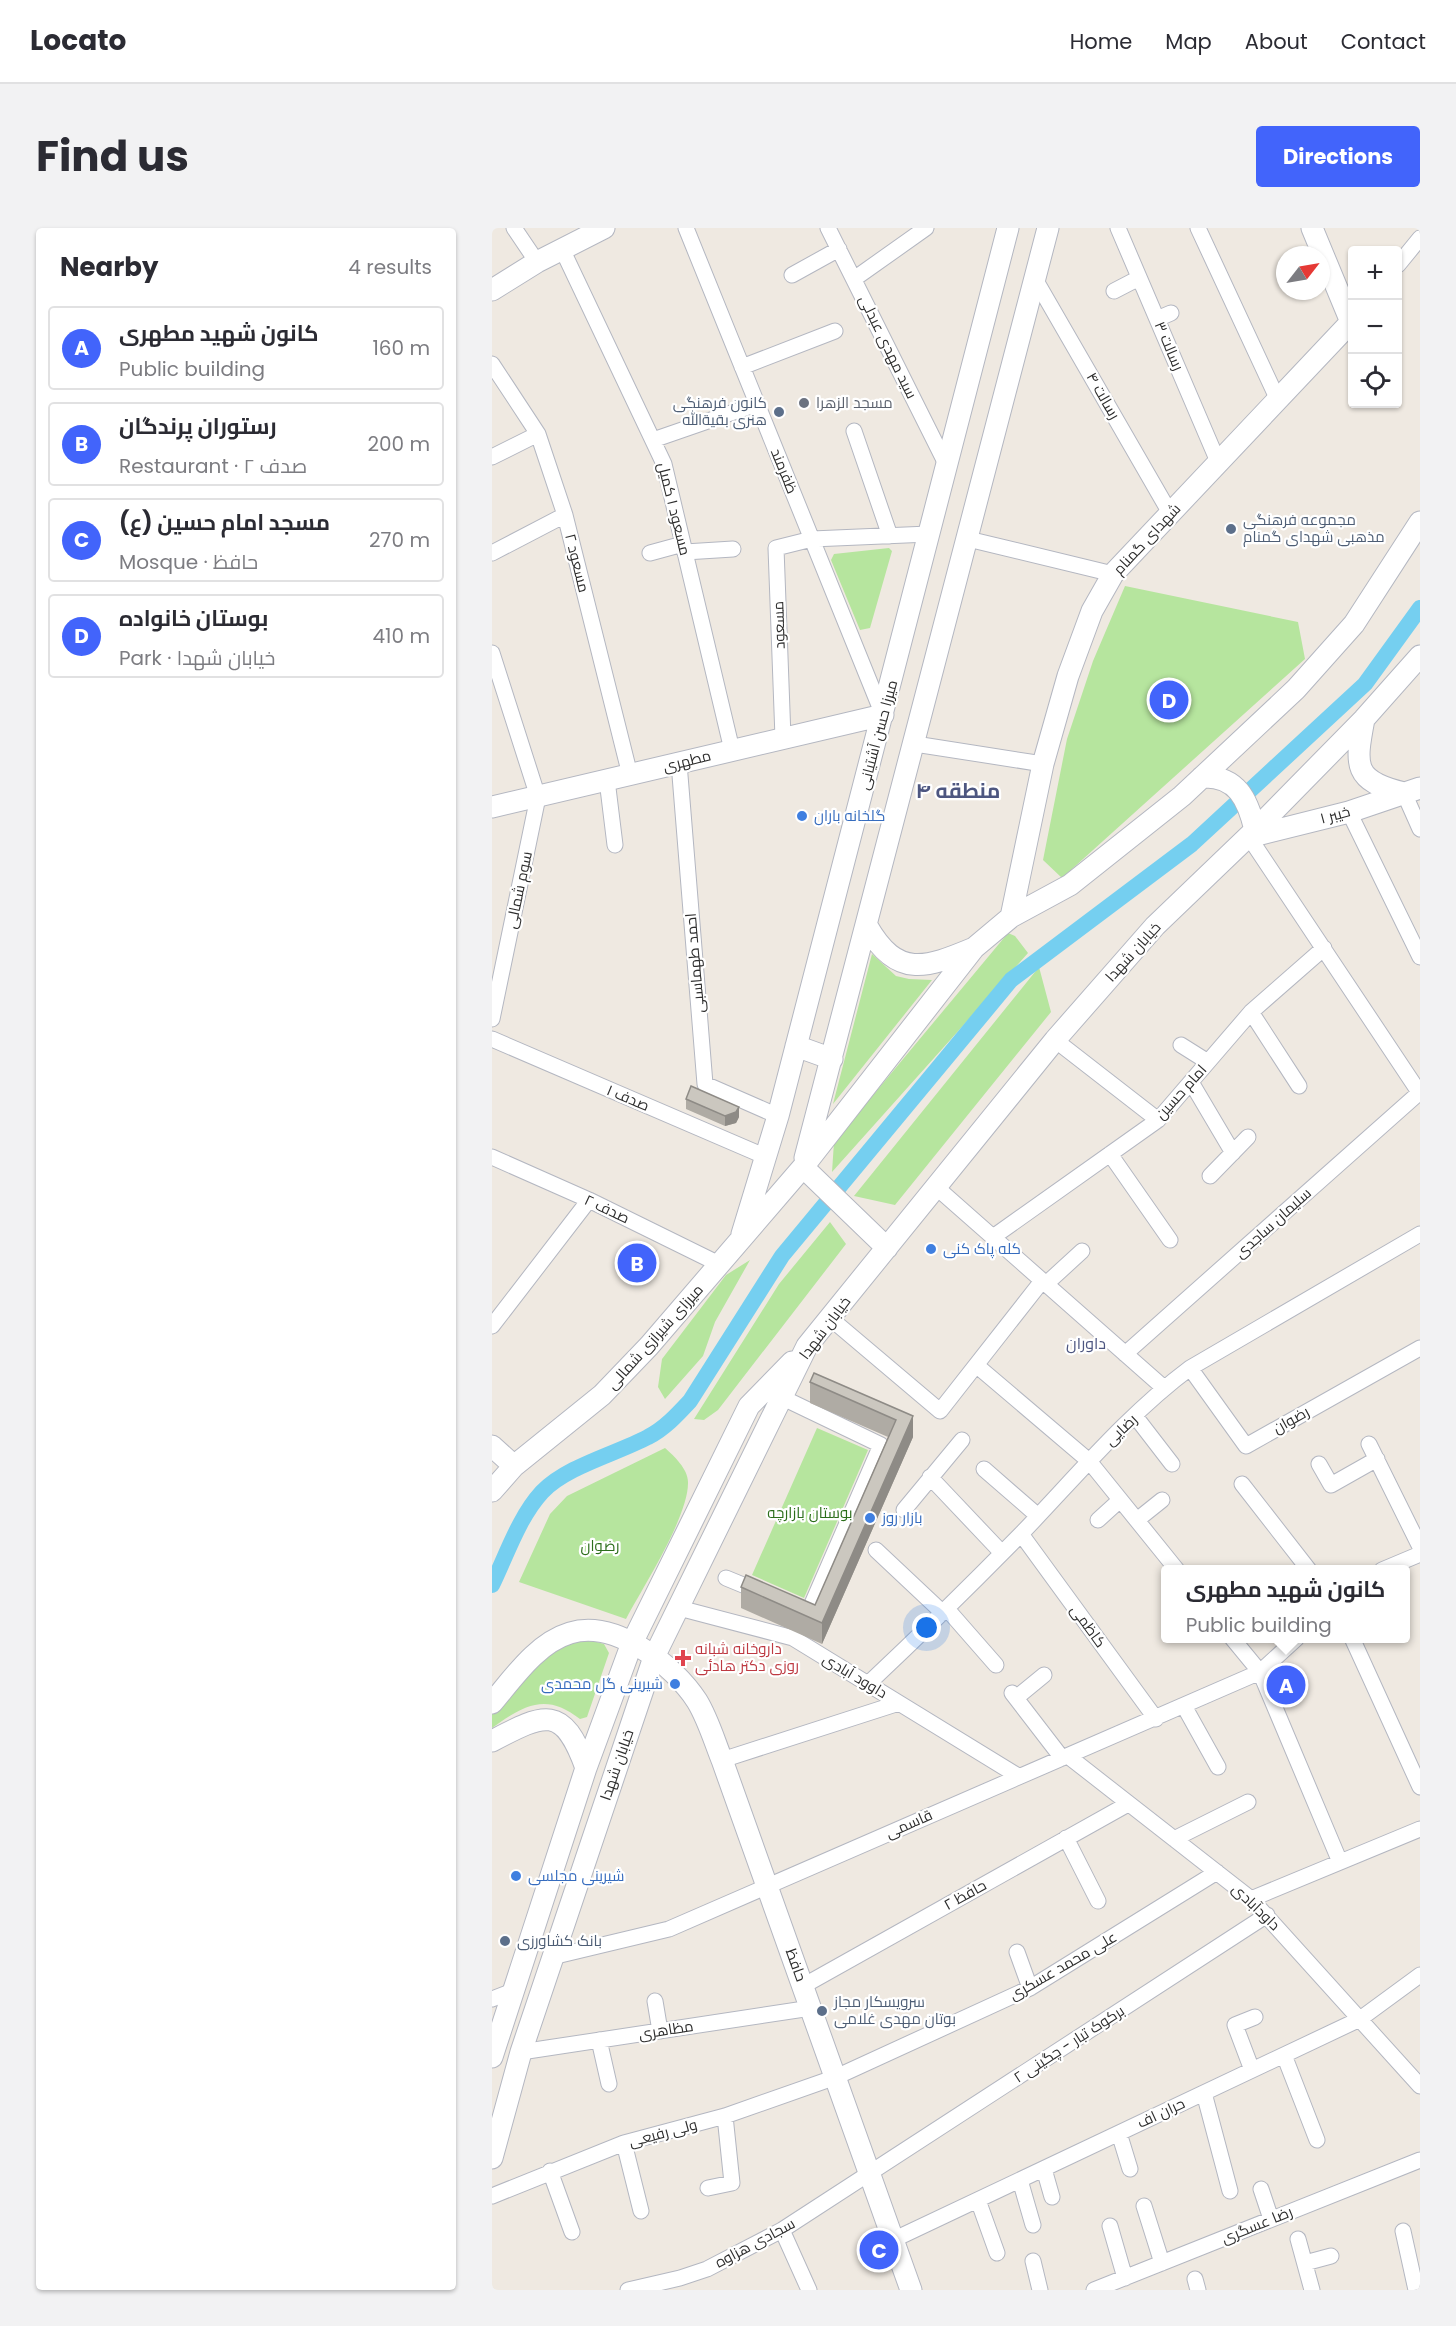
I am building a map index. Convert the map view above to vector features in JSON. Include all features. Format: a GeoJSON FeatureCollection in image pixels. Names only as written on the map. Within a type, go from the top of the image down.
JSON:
{"type":"FeatureCollection","features":[{"type":"Feature","properties":{"kind":"main road"},"geometry":{"type":"LineString","coordinates":[[492,290],[537,262],[604,228]]}},
{"type":"Feature","properties":{"kind":"main road","name":"میرزا حسن آشتیانی"},"geometry":{"type":"LineString","coordinates":[[740,1240],[778,1116],[1008,228]]}},
{"type":"Feature","properties":{"kind":"main road"},"geometry":{"type":"LineString","coordinates":[[1312,228],[1348,312]]}},
{"type":"Feature","properties":{"kind":"main road"},"geometry":{"type":"LineString","coordinates":[[810,1174],[832,1059],[1035,279],[1051,230]]}},
{"type":"Feature","properties":{"kind":"main road","name":"شهدای گمنام"},"geometry":{"type":"LineString","coordinates":[[1011,917],[1043,764],[1068,676],[1092,611],[1113,574],[1348,325]]}},
{"type":"Feature","properties":{"kind":"main road"},"geometry":{"type":"LineString","coordinates":[[810,1174],[974,948],[1011,917],[1070,885],[1182,796],[1296,689],[1354,624],[1420,522]]}},
{"type":"Feature","properties":{"kind":"main road","name":"خیابان شهدا"},"geometry":{"type":"LineString","coordinates":[[492,2158],[552,1957],[654,1657],[679,1608],[773,1392],[886,1248],[1055,1040],[1155,926],[1252,833],[1364,719],[1420,656]]}},
{"type":"Feature","properties":{"kind":"main road","name":"مطهری"},"geometry":{"type":"LineString","coordinates":[[492,807],[883,715]]}},
{"type":"Feature","properties":{"kind":"main road"},"geometry":{"type":"LineString","coordinates":[[1364,719],[1358,750],[1362,773],[1381,788],[1412,790]]}},
{"type":"Feature","properties":{"kind":"main road"},"geometry":{"type":"LineString","coordinates":[[1202,777],[1215,776],[1236,788],[1246,803],[1252,833]]}},
{"type":"Feature","properties":{"kind":"main road","name":"خیبر ۱"},"geometry":{"type":"LineString","coordinates":[[1252,833],[1348,812],[1412,790]]}},
{"type":"Feature","properties":{"kind":"main road"},"geometry":{"type":"LineString","coordinates":[[867,926],[876,942],[886,953],[899,961],[913,965],[936,963],[974,948]]}},
{"type":"Feature","properties":{"kind":"main road"},"geometry":{"type":"LineString","coordinates":[[796,1046],[832,1059]]}},
{"type":"Feature","properties":{"kind":"main road"},"geometry":{"type":"LineString","coordinates":[[810,1174],[886,1248]]}},
{"type":"Feature","properties":{"kind":"main road","name":"میرزای شیرازی شمالی"},"geometry":{"type":"LineString","coordinates":[[492,1491],[514,1466],[602,1395],[649,1346],[740,1240],[810,1174]]}},
{"type":"Feature","properties":{"kind":"main road","name":"خیابان شهدا"},"geometry":{"type":"LineString","coordinates":[[492,2057],[586,1768],[632,1643],[749,1406],[773,1392]]}},
{"type":"Feature","properties":{"kind":"main road"},"geometry":{"type":"LineString","coordinates":[[492,1446],[514,1466]]}},
{"type":"Feature","properties":{"kind":"main road"},"geometry":{"type":"LineString","coordinates":[[656,1598],[679,1608]]}},
{"type":"Feature","properties":{"kind":"main road"},"geometry":{"type":"LineString","coordinates":[[492,1703],[533,1656],[569,1633],[596,1630],[632,1643]]}},
{"type":"Feature","properties":{"kind":"main road","name":"حافظ"},"geometry":{"type":"LineString","coordinates":[[632,1643],[678,1675],[697,1701],[722,1760],[895,2239],[911,2290]]}},
{"type":"Feature","properties":{"kind":"main road"},"geometry":{"type":"LineString","coordinates":[[492,1741],[539,1720],[556,1721],[569,1730],[578,1744],[586,1768]]}},
{"type":"Feature","properties":{"kind":"street"},"geometry":{"type":"LineString","coordinates":[[514,228],[537,262]]}},
{"type":"Feature","properties":{"kind":"street","name":"ظفرمند"},"geometry":{"type":"LineString","coordinates":[[686,228],[883,715]]}},
{"type":"Feature","properties":{"kind":"street","name":"سید مهدی عبدلی"},"geometry":{"type":"LineString","coordinates":[[828,228],[947,466]]}},
{"type":"Feature","properties":{"kind":"street"},"geometry":{"type":"LineString","coordinates":[[854,279],[926,228]]}},
{"type":"Feature","properties":{"kind":"street","name":"رسالت ۳"},"geometry":{"type":"LineString","coordinates":[[1118,228],[1139,278],[1164,316],[1219,464]]}},
{"type":"Feature","properties":{"kind":"street"},"geometry":{"type":"LineString","coordinates":[[1198,228],[1278,400]]}},
{"type":"Feature","properties":{"kind":"street"},"geometry":{"type":"LineString","coordinates":[[1402,260],[1420,238]]}},
{"type":"Feature","properties":{"kind":"street","name":"مسعود ۱ کمیل"},"geometry":{"type":"LineString","coordinates":[[562,249],[664,464],[732,750]]}},
{"type":"Feature","properties":{"kind":"street"},"geometry":{"type":"LineString","coordinates":[[792,275],[839,249]]}},
{"type":"Feature","properties":{"kind":"street"},"geometry":{"type":"LineString","coordinates":[[1114,291],[1139,278]]}},
{"type":"Feature","properties":{"kind":"street","name":"رسالت ۴"},"geometry":{"type":"LineString","coordinates":[[1035,279],[1170,513]]}},
{"type":"Feature","properties":{"kind":"street"},"geometry":{"type":"LineString","coordinates":[[742,367],[836,331]]}},
{"type":"Feature","properties":{"kind":"street","name":"مسعود ۲"},"geometry":{"type":"LineString","coordinates":[[492,364],[538,434],[565,515],[630,775]]}},
{"type":"Feature","properties":{"kind":"street"},"geometry":{"type":"LineString","coordinates":[[653,440],[757,404]]}},
{"type":"Feature","properties":{"kind":"street"},"geometry":{"type":"LineString","coordinates":[[854,431],[890,536]]}},
{"type":"Feature","properties":{"kind":"street"},"geometry":{"type":"LineString","coordinates":[[492,457],[538,434]]}},
{"type":"Feature","properties":{"kind":"street"},"geometry":{"type":"LineString","coordinates":[[492,553],[565,515]]}},
{"type":"Feature","properties":{"kind":"street"},"geometry":{"type":"LineString","coordinates":[[812,539],[929,534]]}},
{"type":"Feature","properties":{"kind":"street","name":"مسعود"},"geometry":{"type":"LineString","coordinates":[[783,738],[776,548],[812,539]]}},
{"type":"Feature","properties":{"kind":"street"},"geometry":{"type":"LineString","coordinates":[[968,539],[1113,574]]}},
{"type":"Feature","properties":{"kind":"street"},"geometry":{"type":"LineString","coordinates":[[650,553],[684,548],[733,549]]}},
{"type":"Feature","properties":{"kind":"street"},"geometry":{"type":"LineString","coordinates":[[492,653],[538,797]]}},
{"type":"Feature","properties":{"kind":"street"},"geometry":{"type":"LineString","coordinates":[[915,744],[1043,764]]}},
{"type":"Feature","properties":{"kind":"street","name":"احمد طهماسبی"},"geometry":{"type":"LineString","coordinates":[[679,763],[705,1084],[778,1116]]}},
{"type":"Feature","properties":{"kind":"street"},"geometry":{"type":"LineString","coordinates":[[607,780],[615,845]]}},
{"type":"Feature","properties":{"kind":"street"},"geometry":{"type":"LineString","coordinates":[[1412,790],[1420,829]]}},
{"type":"Feature","properties":{"kind":"street","name":"سوم شمالی"},"geometry":{"type":"LineString","coordinates":[[492,1019],[538,797]]}},
{"type":"Feature","properties":{"kind":"street"},"geometry":{"type":"LineString","coordinates":[[1348,812],[1420,957]]}},
{"type":"Feature","properties":{"kind":"street"},"geometry":{"type":"LineString","coordinates":[[1252,833],[1324,948],[1420,1092]]}},
{"type":"Feature","properties":{"kind":"street","name":"امام حسین"},"geometry":{"type":"LineString","coordinates":[[993,1238],[1158,1120],[1251,1012],[1324,948]]}},
{"type":"Feature","properties":{"kind":"street"},"geometry":{"type":"LineString","coordinates":[[1251,1012],[1299,1086]]}},
{"type":"Feature","properties":{"kind":"street","name":"صدف ۱"},"geometry":{"type":"LineString","coordinates":[[492,1039],[764,1156]]}},
{"type":"Feature","properties":{"kind":"street"},"geometry":{"type":"LineString","coordinates":[[1055,1040],[1158,1120]]}},
{"type":"Feature","properties":{"kind":"street"},"geometry":{"type":"LineString","coordinates":[[1181,1045],[1208,1062]]}},
{"type":"Feature","properties":{"kind":"street"},"geometry":{"type":"LineString","coordinates":[[1191,1082],[1233,1153]]}},
{"type":"Feature","properties":{"kind":"street","name":"سلیمان ساجدی"},"geometry":{"type":"LineString","coordinates":[[1125,1354],[1420,1092]]}},
{"type":"Feature","properties":{"kind":"street"},"geometry":{"type":"LineString","coordinates":[[1210,1176],[1248,1137]]}},
{"type":"Feature","properties":{"kind":"street"},"geometry":{"type":"LineString","coordinates":[[1110,1154],[1170,1240]]}},
{"type":"Feature","properties":{"kind":"street","name":"صدف ۲"},"geometry":{"type":"LineString","coordinates":[[492,1157],[589,1200],[719,1264]]}},
{"type":"Feature","properties":{"kind":"street"},"geometry":{"type":"LineString","coordinates":[[936,1187],[1164,1388]]}},
{"type":"Feature","properties":{"kind":"street"},"geometry":{"type":"LineString","coordinates":[[492,1326],[589,1200]]}},
{"type":"Feature","properties":{"kind":"street","name":"رضایی"},"geometry":{"type":"LineString","coordinates":[[868,1684],[945,1611],[1089,1461],[1164,1388],[1190,1368],[1420,1234]]}},
{"type":"Feature","properties":{"kind":"street"},"geometry":{"type":"LineString","coordinates":[[830,1318],[940,1411],[1044,1282],[1082,1251]]}},
{"type":"Feature","properties":{"kind":"street","name":"رضوان"},"geometry":{"type":"LineString","coordinates":[[1190,1368],[1246,1446],[1420,1348]]}},
{"type":"Feature","properties":{"kind":"street"},"geometry":{"type":"LineString","coordinates":[[976,1365],[1089,1461],[1174,1565]]}},
{"type":"Feature","properties":{"kind":"street"},"geometry":{"type":"LineString","coordinates":[[726,1578],[809,1611],[881,1445],[773,1392]]}},
{"type":"Feature","properties":{"kind":"street"},"geometry":{"type":"LineString","coordinates":[[1135,1416],[1172,1464]]}},
{"type":"Feature","properties":{"kind":"street"},"geometry":{"type":"LineString","coordinates":[[904,1509],[962,1440]]}},
{"type":"Feature","properties":{"kind":"street"},"geometry":{"type":"LineString","coordinates":[[1369,1444],[1420,1547]]}},
{"type":"Feature","properties":{"kind":"street"},"geometry":{"type":"LineString","coordinates":[[1319,1464],[1331,1485],[1377,1459]]}},
{"type":"Feature","properties":{"kind":"street"},"geometry":{"type":"LineString","coordinates":[[984,1469],[1038,1516]]}},
{"type":"Feature","properties":{"kind":"street"},"geometry":{"type":"LineString","coordinates":[[930,1477],[1002,1553]]}},
{"type":"Feature","properties":{"kind":"street"},"geometry":{"type":"LineString","coordinates":[[1242,1484],[1306,1565]]}},
{"type":"Feature","properties":{"kind":"street"},"geometry":{"type":"LineString","coordinates":[[1098,1520],[1120,1500]]}},
{"type":"Feature","properties":{"kind":"street"},"geometry":{"type":"LineString","coordinates":[[1137,1520],[1162,1500]]}},
{"type":"Feature","properties":{"kind":"street","name":"کاظمی"},"geometry":{"type":"LineString","coordinates":[[1021,1534],[1156,1719]]}},
{"type":"Feature","properties":{"kind":"street"},"geometry":{"type":"LineString","coordinates":[[876,1550],[945,1611],[996,1665]]}},
{"type":"Feature","properties":{"kind":"street"},"geometry":{"type":"LineString","coordinates":[[1392,1565],[1420,1554]]}},
{"type":"Feature","properties":{"kind":"street","name":"داوود آبادی"},"geometry":{"type":"LineString","coordinates":[[679,1608],[793,1638],[1018,1776]]}},
{"type":"Feature","properties":{"kind":"street"},"geometry":{"type":"LineString","coordinates":[[1236,1643],[1260,1672],[1341,1862]]}},
{"type":"Feature","properties":{"kind":"street","name":"قاسمی"},"geometry":{"type":"LineString","coordinates":[[552,1957],[669,1929],[1260,1672],[1292,1643]]}},
{"type":"Feature","properties":{"kind":"street"},"geometry":{"type":"LineString","coordinates":[[1354,1643],[1420,1787]]}},
{"type":"Feature","properties":{"kind":"street","name":"داودآبادی"},"geometry":{"type":"LineString","coordinates":[[1044,1675],[1014,1696],[1065,1757],[1251,1899],[1420,2086]]}},
{"type":"Feature","properties":{"kind":"street"},"geometry":{"type":"LineString","coordinates":[[722,1760],[899,1703]]}},
{"type":"Feature","properties":{"kind":"street"},"geometry":{"type":"LineString","coordinates":[[1184,1706],[1218,1767]]}},
{"type":"Feature","properties":{"kind":"street"},"geometry":{"type":"LineString","coordinates":[[1174,1839],[1248,1802]]}},
{"type":"Feature","properties":{"kind":"street","name":"حافظ ۲"},"geometry":{"type":"LineString","coordinates":[[803,1986],[1128,1804]]}},
{"type":"Feature","properties":{"kind":"street"},"geometry":{"type":"LineString","coordinates":[[1251,1899],[1420,1829]]}},
{"type":"Feature","properties":{"kind":"street"},"geometry":{"type":"LineString","coordinates":[[1066,1838],[1098,1901]]}},
{"type":"Feature","properties":{"kind":"street","name":"علی محمد عسکری"},"geometry":{"type":"LineString","coordinates":[[836,2077],[1030,1988],[1217,1872]]}},
{"type":"Feature","properties":{"kind":"street","name":"برکوک تبار - چگینی ۲"},"geometry":{"type":"LineString","coordinates":[[871,2173],[1267,1915]]}},
{"type":"Feature","properties":{"kind":"street"},"geometry":{"type":"LineString","coordinates":[[1017,1952],[1030,1988]]}},
{"type":"Feature","properties":{"kind":"street","name":"حران اف"},"geometry":{"type":"LineString","coordinates":[[895,2239],[1360,2019],[1420,1975]]}},
{"type":"Feature","properties":{"kind":"street"},"geometry":{"type":"LineString","coordinates":[[492,1999],[513,1991]]}},
{"type":"Feature","properties":{"kind":"street"},"geometry":{"type":"LineString","coordinates":[[655,2001],[660,2031]]}},
{"type":"Feature","properties":{"kind":"street","name":"مظاهری"},"geometry":{"type":"LineString","coordinates":[[522,2052],[811,2008]]}},
{"type":"Feature","properties":{"kind":"street"},"geometry":{"type":"LineString","coordinates":[[1252,2070],[1235,2025],[1255,2017]]}},
{"type":"Feature","properties":{"kind":"street"},"geometry":{"type":"LineString","coordinates":[[599,2040],[609,2084]]}},
{"type":"Feature","properties":{"kind":"street"},"geometry":{"type":"LineString","coordinates":[[1284,2055],[1317,2140]]}},
{"type":"Feature","properties":{"kind":"street","name":"ولی رفیعی"},"geometry":{"type":"LineString","coordinates":[[492,2196],[624,2143],[725,2116],[836,2077]]}},
{"type":"Feature","properties":{"kind":"street"},"geometry":{"type":"LineString","coordinates":[[1204,2093],[1230,2191]]}},
{"type":"Feature","properties":{"kind":"street"},"geometry":{"type":"LineString","coordinates":[[708,2188],[732,2183],[725,2116]]}},
{"type":"Feature","properties":{"kind":"street"},"geometry":{"type":"LineString","coordinates":[[1119,2133],[1130,2169]]}},
{"type":"Feature","properties":{"kind":"street"},"geometry":{"type":"LineString","coordinates":[[624,2143],[641,2211]]}},
{"type":"Feature","properties":{"kind":"street","name":"رضا عسگری"},"geometry":{"type":"LineString","coordinates":[[1094,2290],[1420,2160]]}},
{"type":"Feature","properties":{"kind":"street"},"geometry":{"type":"LineString","coordinates":[[1044,2169],[1052,2197]]}},
{"type":"Feature","properties":{"kind":"street"},"geometry":{"type":"LineString","coordinates":[[550,2171],[572,2232]]}},
{"type":"Feature","properties":{"kind":"street","name":"سجادی هزاوه"},"geometry":{"type":"LineString","coordinates":[[628,2290],[681,2284],[782,2230],[871,2173]]}},
{"type":"Feature","properties":{"kind":"street"},"geometry":{"type":"LineString","coordinates":[[1020,2180],[1033,2225]]}},
{"type":"Feature","properties":{"kind":"street"},"geometry":{"type":"LineString","coordinates":[[1261,2189],[1271,2220]]}},
{"type":"Feature","properties":{"kind":"street"},"geometry":{"type":"LineString","coordinates":[[978,2200],[997,2253]]}},
{"type":"Feature","properties":{"kind":"street"},"geometry":{"type":"LineString","coordinates":[[1144,2206],[1162,2263]]}},
{"type":"Feature","properties":{"kind":"street"},"geometry":{"type":"LineString","coordinates":[[1110,2226],[1125,2278]]}},
{"type":"Feature","properties":{"kind":"street"},"geometry":{"type":"LineString","coordinates":[[782,2230],[809,2290]]}},
{"type":"Feature","properties":{"kind":"street"},"geometry":{"type":"LineString","coordinates":[[1403,2231],[1416,2290]]}},
{"type":"Feature","properties":{"kind":"street"},"geometry":{"type":"LineString","coordinates":[[1299,2239],[1312,2290]]}},
{"type":"Feature","properties":{"kind":"street"},"geometry":{"type":"LineString","coordinates":[[1305,2263],[1331,2256]]}},
{"type":"Feature","properties":{"kind":"street"},"geometry":{"type":"LineString","coordinates":[[1033,2261],[1040,2290]]}},
{"type":"Feature","properties":{"kind":"green space"},"geometry":{"type":"Polygon","coordinates":[[[889,548],[892,551],[870,628],[860,630],[831,560],[834,554],[889,548]]]}},
{"type":"Feature","properties":{"kind":"green space"},"geometry":{"type":"Polygon","coordinates":[[[1125,586],[1298,622],[1305,659],[1062,878],[1043,860],[1067,739],[1093,661],[1125,586]]]}},
{"type":"Feature","properties":{"kind":"green space"},"geometry":{"type":"Polygon","coordinates":[[[1008,933],[1015,936],[1028,953],[832,1172],[834,1142],[1008,933]]]}},
{"type":"Feature","properties":{"kind":"green space"},"geometry":{"type":"Polygon","coordinates":[[[872,954],[896,976],[932,980],[833,1104],[872,954]]]}},
{"type":"Feature","properties":{"kind":"green space"},"geometry":{"type":"Polygon","coordinates":[[[1039,967],[1051,1012],[895,1205],[854,1196],[1039,967]]]}},
{"type":"Feature","properties":{"kind":"green space"},"geometry":{"type":"Polygon","coordinates":[[[830,1222],[846,1244],[718,1410],[704,1420],[694,1419],[779,1284],[830,1222]]]}},
{"type":"Feature","properties":{"kind":"green space"},"geometry":{"type":"Polygon","coordinates":[[[750,1260],[715,1322],[703,1356],[665,1399],[658,1387],[662,1359],[726,1275],[750,1260]]]}},
{"type":"Feature","properties":{"kind":"green space","name":"بوستان بازارچه"},"geometry":{"type":"Polygon","coordinates":[[[817,1428],[868,1450],[804,1598],[752,1575],[817,1428]]]}},
{"type":"Feature","properties":{"kind":"green space","name":"رضوان"},"geometry":{"type":"Polygon","coordinates":[[[665,1448],[686,1472],[688,1482],[686,1496],[673,1532],[626,1619],[519,1582],[550,1514],[567,1496],[665,1448]]]}},
{"type":"Feature","properties":{"kind":"green space"},"geometry":{"type":"Polygon","coordinates":[[[586,1639],[604,1644],[609,1653],[587,1717],[580,1719],[556,1706],[535,1705],[514,1713],[492,1728],[492,1712],[535,1655],[586,1639]]]}},
{"type":"Feature","properties":{"kind":"building"},"geometry":{"type":"Polygon","coordinates":[[[691,1086],[739,1107],[736,1112],[725,1116],[686,1099],[691,1086]]]}},
{"type":"Feature","properties":{"kind":"building"},"geometry":{"type":"Polygon","coordinates":[[[814,1373],[913,1416],[822,1623],[741,1587],[746,1575],[815,1605],[896,1420],[810,1382],[814,1373]]]}},
{"type":"Feature","properties":{"kind":"waterway"},"geometry":{"type":"LineString","coordinates":[[492,1585],[520,1524],[542,1492],[552,1483],[578,1468],[654,1434],[690,1401],[782,1256],[1011,980],[1192,844],[1365,684],[1420,608]]}},
{"type":"Feature","properties":{"kind":"place","name":"مسجد الزهرا"},"geometry":{"type":"Point","coordinates":[804,403]}},
{"type":"Feature","properties":{"kind":"place","name":"کانون فرهنگی هنری بقیةالله"},"geometry":{"type":"Point","coordinates":[779,412]}},
{"type":"Feature","properties":{"kind":"place","name":"مجموعه فرهنگی مذهبی شهدای گمنام"},"geometry":{"type":"Point","coordinates":[1231,529]}},
{"type":"Feature","properties":{"kind":"place","name":"بوستان خانواده"},"geometry":{"type":"Point","coordinates":[1169,700]}},
{"type":"Feature","properties":{"kind":"place","name":"گلخانه باران"},"geometry":{"type":"Point","coordinates":[802,816]}},
{"type":"Feature","properties":{"kind":"place","name":"کله پاک کنی"},"geometry":{"type":"Point","coordinates":[931,1249]}},
{"type":"Feature","properties":{"kind":"place","name":"رستوران پرندگان"},"geometry":{"type":"Point","coordinates":[637,1263]}},
{"type":"Feature","properties":{"kind":"place","name":"بازار روز"},"geometry":{"type":"Point","coordinates":[870,1518]}},
{"type":"Feature","properties":{"kind":"place","name":"داروخانه شبانه روزی دکتر هادئی"},"geometry":{"type":"Point","coordinates":[683,1658]}},
{"type":"Feature","properties":{"kind":"place","name":"شیرینی گل محمدی"},"geometry":{"type":"Point","coordinates":[675,1684]}},
{"type":"Feature","properties":{"kind":"place","name":"کانون شهید مطهری"},"geometry":{"type":"Point","coordinates":[1286,1685]}},
{"type":"Feature","properties":{"kind":"place","name":"شیرینی مجلسی"},"geometry":{"type":"Point","coordinates":[516,1876]}},
{"type":"Feature","properties":{"kind":"place","name":"بانک کشاورزی"},"geometry":{"type":"Point","coordinates":[505,1941]}},
{"type":"Feature","properties":{"kind":"place","name":"سرویسکار مجاز بوتان مهدی غلامی"},"geometry":{"type":"Point","coordinates":[822,2011]}},
{"type":"Feature","properties":{"kind":"place","name":"مسجد امام حسین (ع)"},"geometry":{"type":"Point","coordinates":[879,2250]}},
{"type":"Feature","properties":{"kind":"district","name":"منطقه ۴"},"geometry":{"type":"Point","coordinates":[958,791]}},
{"type":"Feature","properties":{"kind":"district","name":"داوران"},"geometry":{"type":"Point","coordinates":[1086,1343]}}]}
